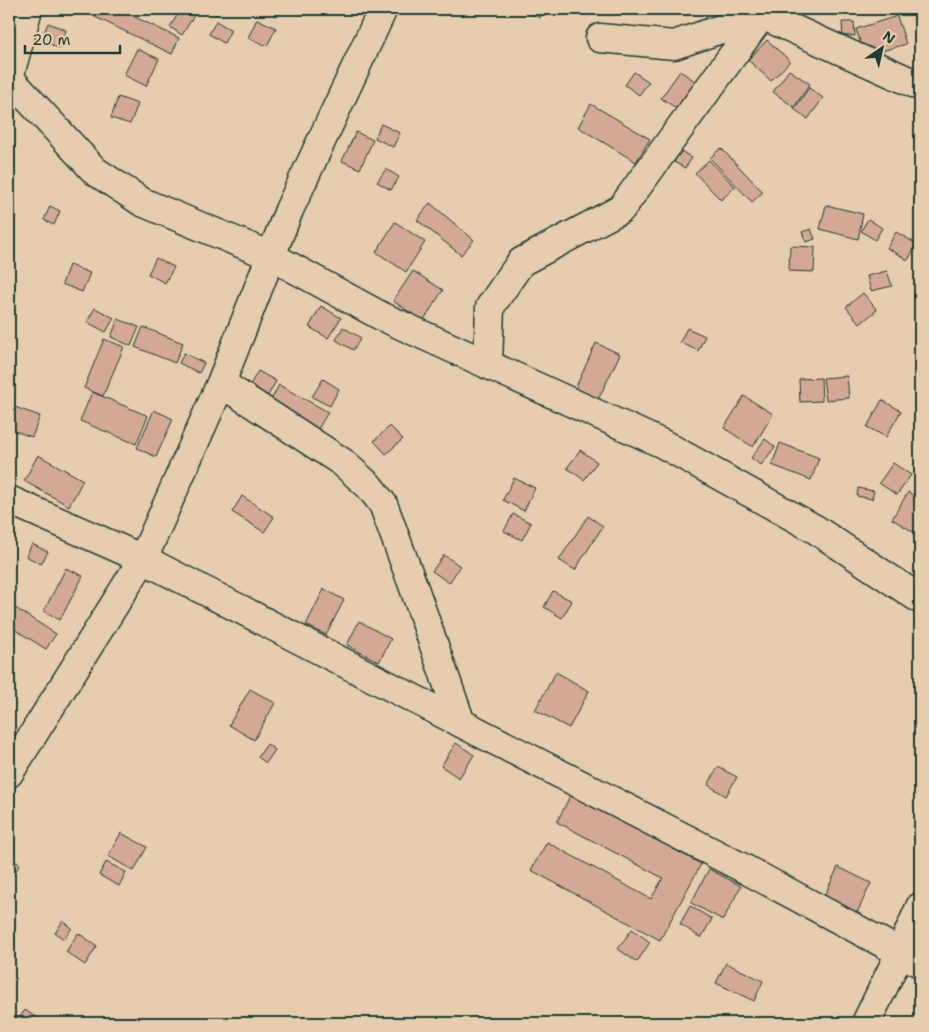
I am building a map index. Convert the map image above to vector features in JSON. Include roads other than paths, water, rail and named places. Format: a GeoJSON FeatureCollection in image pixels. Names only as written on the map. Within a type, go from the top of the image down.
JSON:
{"type":"FeatureCollection","features":[{"type":"Feature","properties":{"kind":"street"},"geometry":{"type":"LineString","coordinates":[[28,9],[9,78],[95,171],[142,202],[271,256],[381,316],[663,444],[815,529],[920,599]]}},
{"type":"Feature","properties":{"kind":"street"},"geometry":{"type":"LineString","coordinates":[[12,761],[144,559],[221,383],[289,210],[383,9]]}},
{"type":"Feature","properties":{"kind":"street"},"geometry":{"type":"LineString","coordinates":[[488,365],[490,307],[521,262],[621,209],[765,12]]}},
{"type":"Feature","properties":{"kind":"street"},"geometry":{"type":"LineString","coordinates":[[600,38],[674,45],[765,12],[920,86]]}},
{"type":"Feature","properties":{"kind":"street"},"geometry":{"type":"LineString","coordinates":[[221,383],[342,462],[369,486],[383,504],[461,723]]}},
{"type":"Feature","properties":{"kind":"street"},"geometry":{"type":"LineString","coordinates":[[9,500],[144,559],[743,868],[910,958]]}},
{"type":"Feature","properties":{"kind":"street"},"geometry":{"type":"LineString","coordinates":[[866,1023],[910,958],[920,907]]}}]}
